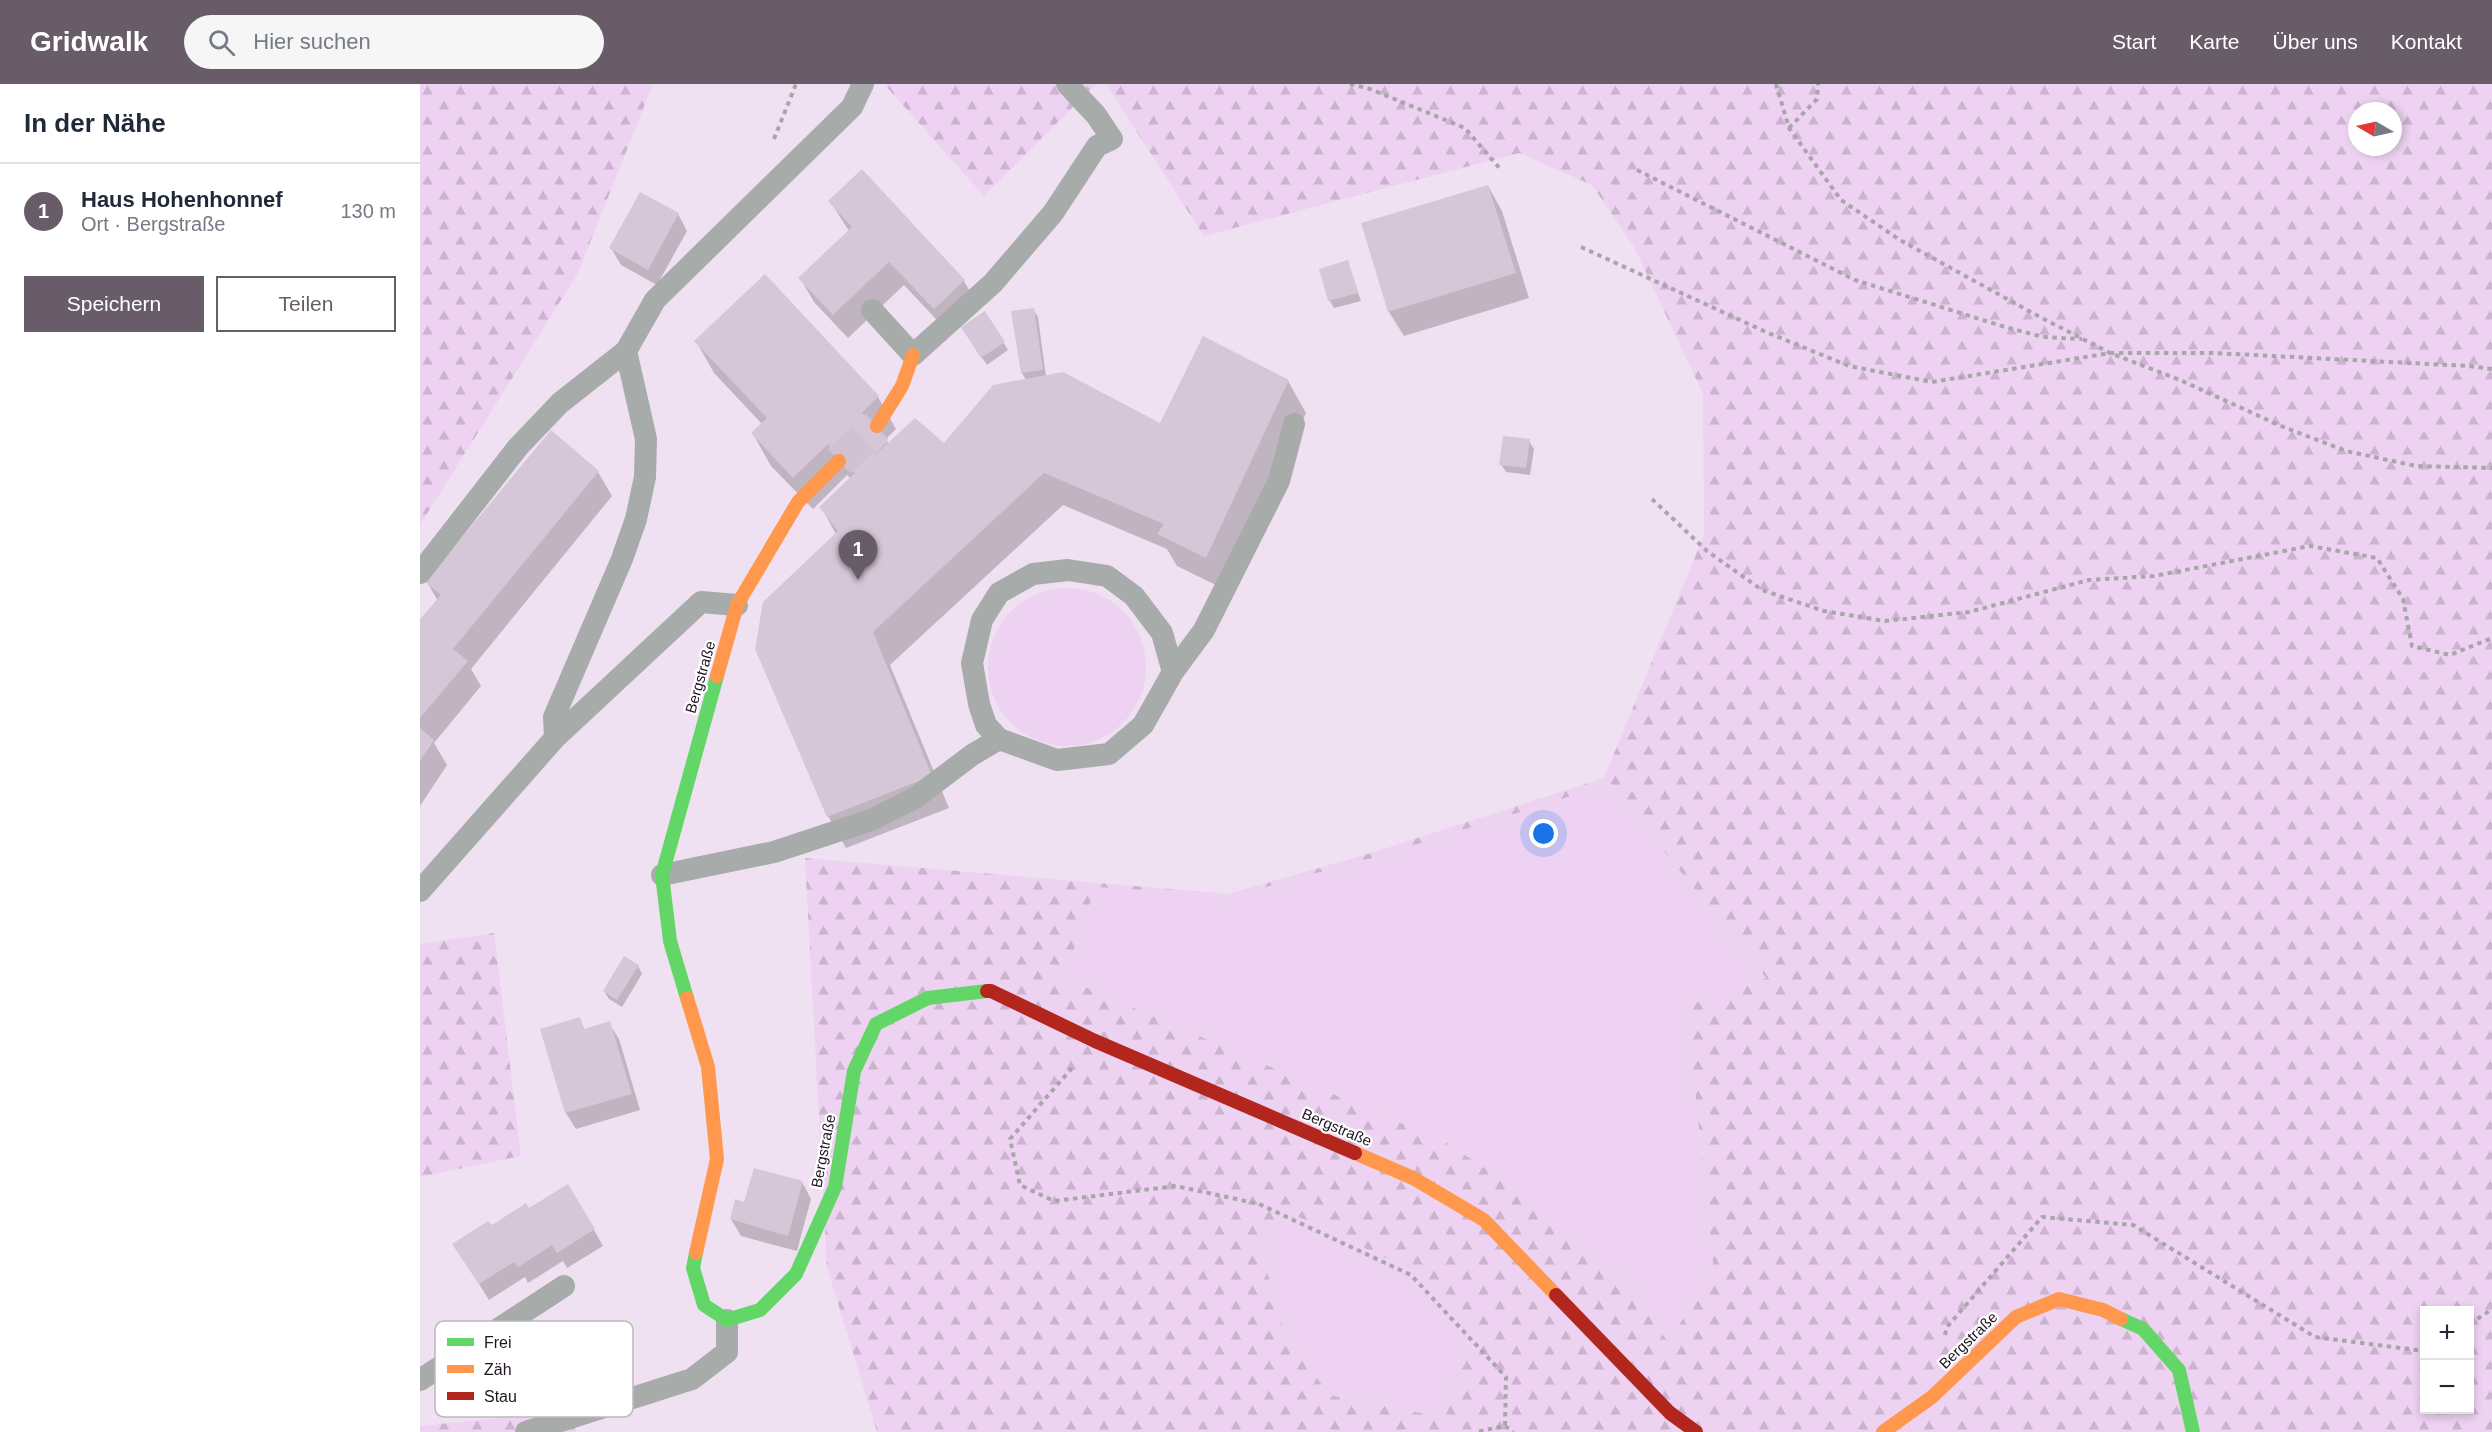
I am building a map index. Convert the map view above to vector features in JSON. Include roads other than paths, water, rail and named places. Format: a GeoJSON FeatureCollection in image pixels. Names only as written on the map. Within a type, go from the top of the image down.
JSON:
{"type":"FeatureCollection","features":[{"type":"Feature","properties":{"kind":"street"},"geometry":{"type":"LineString","coordinates":[[877,426],[902,387],[913,355]]}},
{"type":"Feature","properties":{"kind":"street","name":"Bergstraße"},"geometry":{"type":"LineString","coordinates":[[839,461],[798,502],[737,605],[662,875],[670,941],[708,1067],[717,1159],[693,1268],[704,1305],[727,1320],[760,1310],[796,1274],[835,1187],[854,1071],[876,1024],[928,998],[991,991],[1095,1041],[1413,1178],[1484,1220],[1670,1413],[1696,1432]]}},
{"type":"Feature","properties":{"kind":"street","name":"Bergstraße"},"geometry":{"type":"LineString","coordinates":[[1883,1432],[1932,1397],[2016,1317],[2059,1299],[2103,1310],[2143,1329],[2179,1370],[2193,1432]]}},
{"type":"Feature","properties":{"kind":"lane"},"geometry":{"type":"LineString","coordinates":[[420,573],[518,447],[560,404],[626,351],[655,300],[852,107],[863,84]]}},
{"type":"Feature","properties":{"kind":"lane"},"geometry":{"type":"LineString","coordinates":[[872,310],[913,355],[993,283],[1053,213],[1097,146],[1112,139],[1096,115],[1067,84]]}},
{"type":"Feature","properties":{"kind":"lane"},"geometry":{"type":"LineString","coordinates":[[555,738],[554,717],[622,559],[636,519],[645,477],[646,439],[626,351]]}},
{"type":"Feature","properties":{"kind":"lane"},"geometry":{"type":"LineString","coordinates":[[1173,672],[1162,633],[1134,596],[1107,576],[1068,570],[1033,574],[999,593],[981,620],[972,663],[979,704],[986,725],[999,739],[1057,760],[1109,754],[1143,725],[1173,672],[1204,630],[1279,481],[1294,424]]}},
{"type":"Feature","properties":{"kind":"lane"},"geometry":{"type":"LineString","coordinates":[[420,891],[555,738],[700,602],[737,605]]}},
{"type":"Feature","properties":{"kind":"lane"},"geometry":{"type":"LineString","coordinates":[[662,875],[774,852],[871,820],[915,798],[972,755],[999,739]]}},
{"type":"Feature","properties":{"kind":"lane"},"geometry":{"type":"LineString","coordinates":[[510,1321],[564,1286]]}},
{"type":"Feature","properties":{"kind":"lane"},"geometry":{"type":"LineString","coordinates":[[633,1398],[692,1379],[727,1352],[727,1320]]}},
{"type":"Feature","properties":{"kind":"lane"},"geometry":{"type":"LineString","coordinates":[[420,1380],[435,1370]]}},
{"type":"Feature","properties":{"kind":"lane"},"geometry":{"type":"LineString","coordinates":[[526,1432],[573,1417]]}},
{"type":"Feature","properties":{"kind":"tunnel"},"geometry":{"type":"LineString","coordinates":[[839,461],[877,426]]}},
{"type":"Feature","properties":{"kind":"place","name":"Haus Hohenhonnef"},"geometry":{"type":"Point","coordinates":[858,580]}}]}
